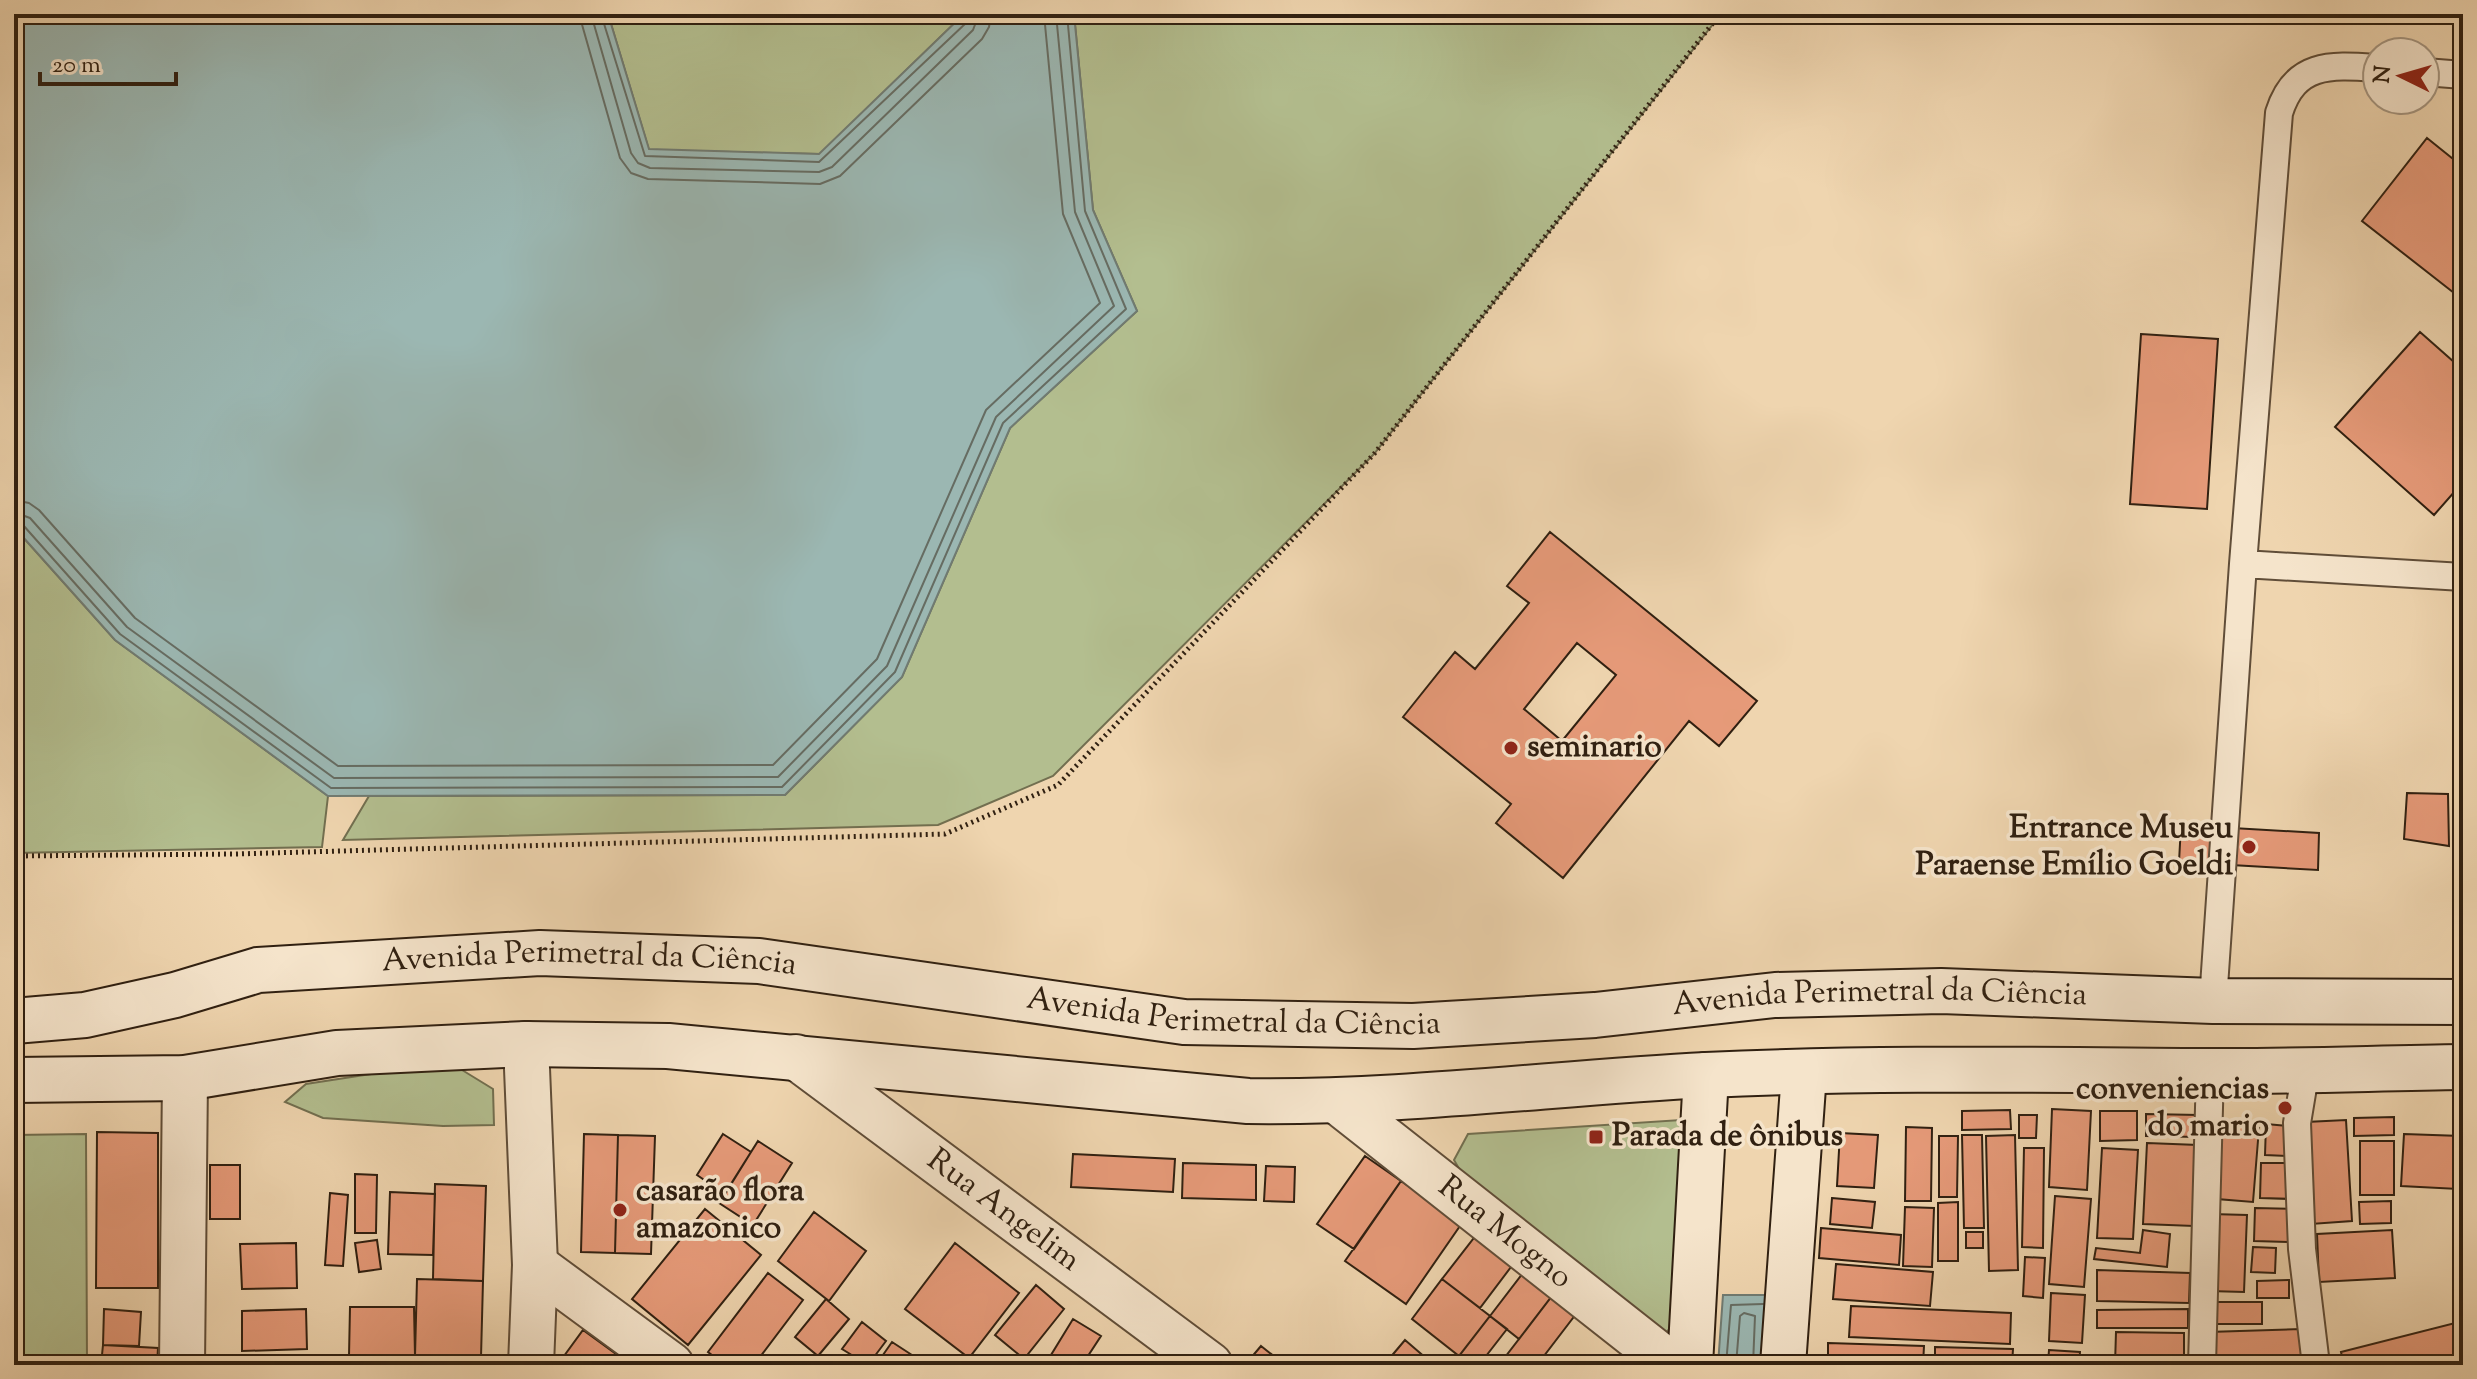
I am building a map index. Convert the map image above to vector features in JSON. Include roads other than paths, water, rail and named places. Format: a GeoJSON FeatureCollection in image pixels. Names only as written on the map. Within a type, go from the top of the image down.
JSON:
{"type":"FeatureCollection","features":[{"type":"Feature","properties":{"kind":"main road","name":"Avenida Perimetral da Ciência"},"geometry":{"type":"LineString","coordinates":[[14,1021],[85,1015],[175,995],[258,970],[540,953],[759,961],[1184,1022],[1413,1026],[1595,1015],[1775,995],[1926,992],[2213,1001],[2463,1002]]}},
{"type":"Feature","properties":{"kind":"main road","name":"Avenida Perimetral da Ciência"},"geometry":{"type":"LineString","coordinates":[[14,1080],[185,1078],[337,1053],[526,1044],[668,1046],[1248,1101],[1338,1102],[1706,1075],[1983,1068],[2210,1071],[2463,1067]]}},
{"type":"Feature","properties":{"kind":"main road"},"geometry":{"type":"LineString","coordinates":[[526,1044],[535,1265],[531,1365]]}},
{"type":"Feature","properties":{"kind":"main road","name":"Rua Angelim"},"geometry":{"type":"LineString","coordinates":[[796,1057],[1210,1365]]}},
{"type":"Feature","properties":{"kind":"main road"},"geometry":{"type":"LineString","coordinates":[[1783,1365],[1804,1073]]}},
{"type":"Feature","properties":{"kind":"main road"},"geometry":{"type":"LineString","coordinates":[[1690,1365],[1706,1075]]}},
{"type":"Feature","properties":{"kind":"main road"},"geometry":{"type":"LineString","coordinates":[[182,1365],[185,1078]]}},
{"type":"Feature","properties":{"kind":"main road","name":"Rua Mogno"},"geometry":{"type":"LineString","coordinates":[[1338,1102],[1672,1365]]}},
{"type":"Feature","properties":{"kind":"main road"},"geometry":{"type":"LineString","coordinates":[[535,1265],[671,1365]]}},
{"type":"Feature","properties":{"kind":"lane"},"geometry":{"type":"LineString","coordinates":[[2213,1001],[2243,564],[2279,113],[2286,90],[2301,76],[2323,68],[2361,68]]}},
{"type":"Feature","properties":{"kind":"lane"},"geometry":{"type":"LineString","coordinates":[[2441,73],[2463,75]]}},
{"type":"Feature","properties":{"kind":"lane"},"geometry":{"type":"LineString","coordinates":[[2243,564],[2463,577]]}},
{"type":"Feature","properties":{"kind":"lane"},"geometry":{"type":"LineString","coordinates":[[2306,1069],[2297,1123],[2302,1249],[2316,1365]]}},
{"type":"Feature","properties":{"kind":"lane"},"geometry":{"type":"LineString","coordinates":[[2202,1365],[2210,1071]]}},
{"type":"Feature","properties":{"kind":"water"},"geometry":{"type":"Polygon","coordinates":[[[14,14],[608,14],[649,149],[819,154],[964,14],[1074,14],[1093,210],[1137,311],[1010,428],[902,677],[785,795],[328,796],[115,640],[14,527],[14,14]]]}},
{"type":"Feature","properties":{"kind":"water"},"geometry":{"type":"Polygon","coordinates":[[[1723,1295],[1774,1295],[1770,1365],[1718,1365],[1723,1295]]]}},
{"type":"Feature","properties":{"kind":"place","name":"seminario"},"geometry":{"type":"Point","coordinates":[1511,748]}},
{"type":"Feature","properties":{"kind":"place","name":"Entrance Museu Paraense Emílio Goeldi"},"geometry":{"type":"Point","coordinates":[2249,847]}},
{"type":"Feature","properties":{"kind":"place","name":"conveniencias do mario"},"geometry":{"type":"Point","coordinates":[2285,1108]}},
{"type":"Feature","properties":{"kind":"place","name":"Parada de ônibus"},"geometry":{"type":"Point","coordinates":[1596,1137]}},
{"type":"Feature","properties":{"kind":"place","name":"casarão flora amazonico"},"geometry":{"type":"Point","coordinates":[620,1210]}}]}
